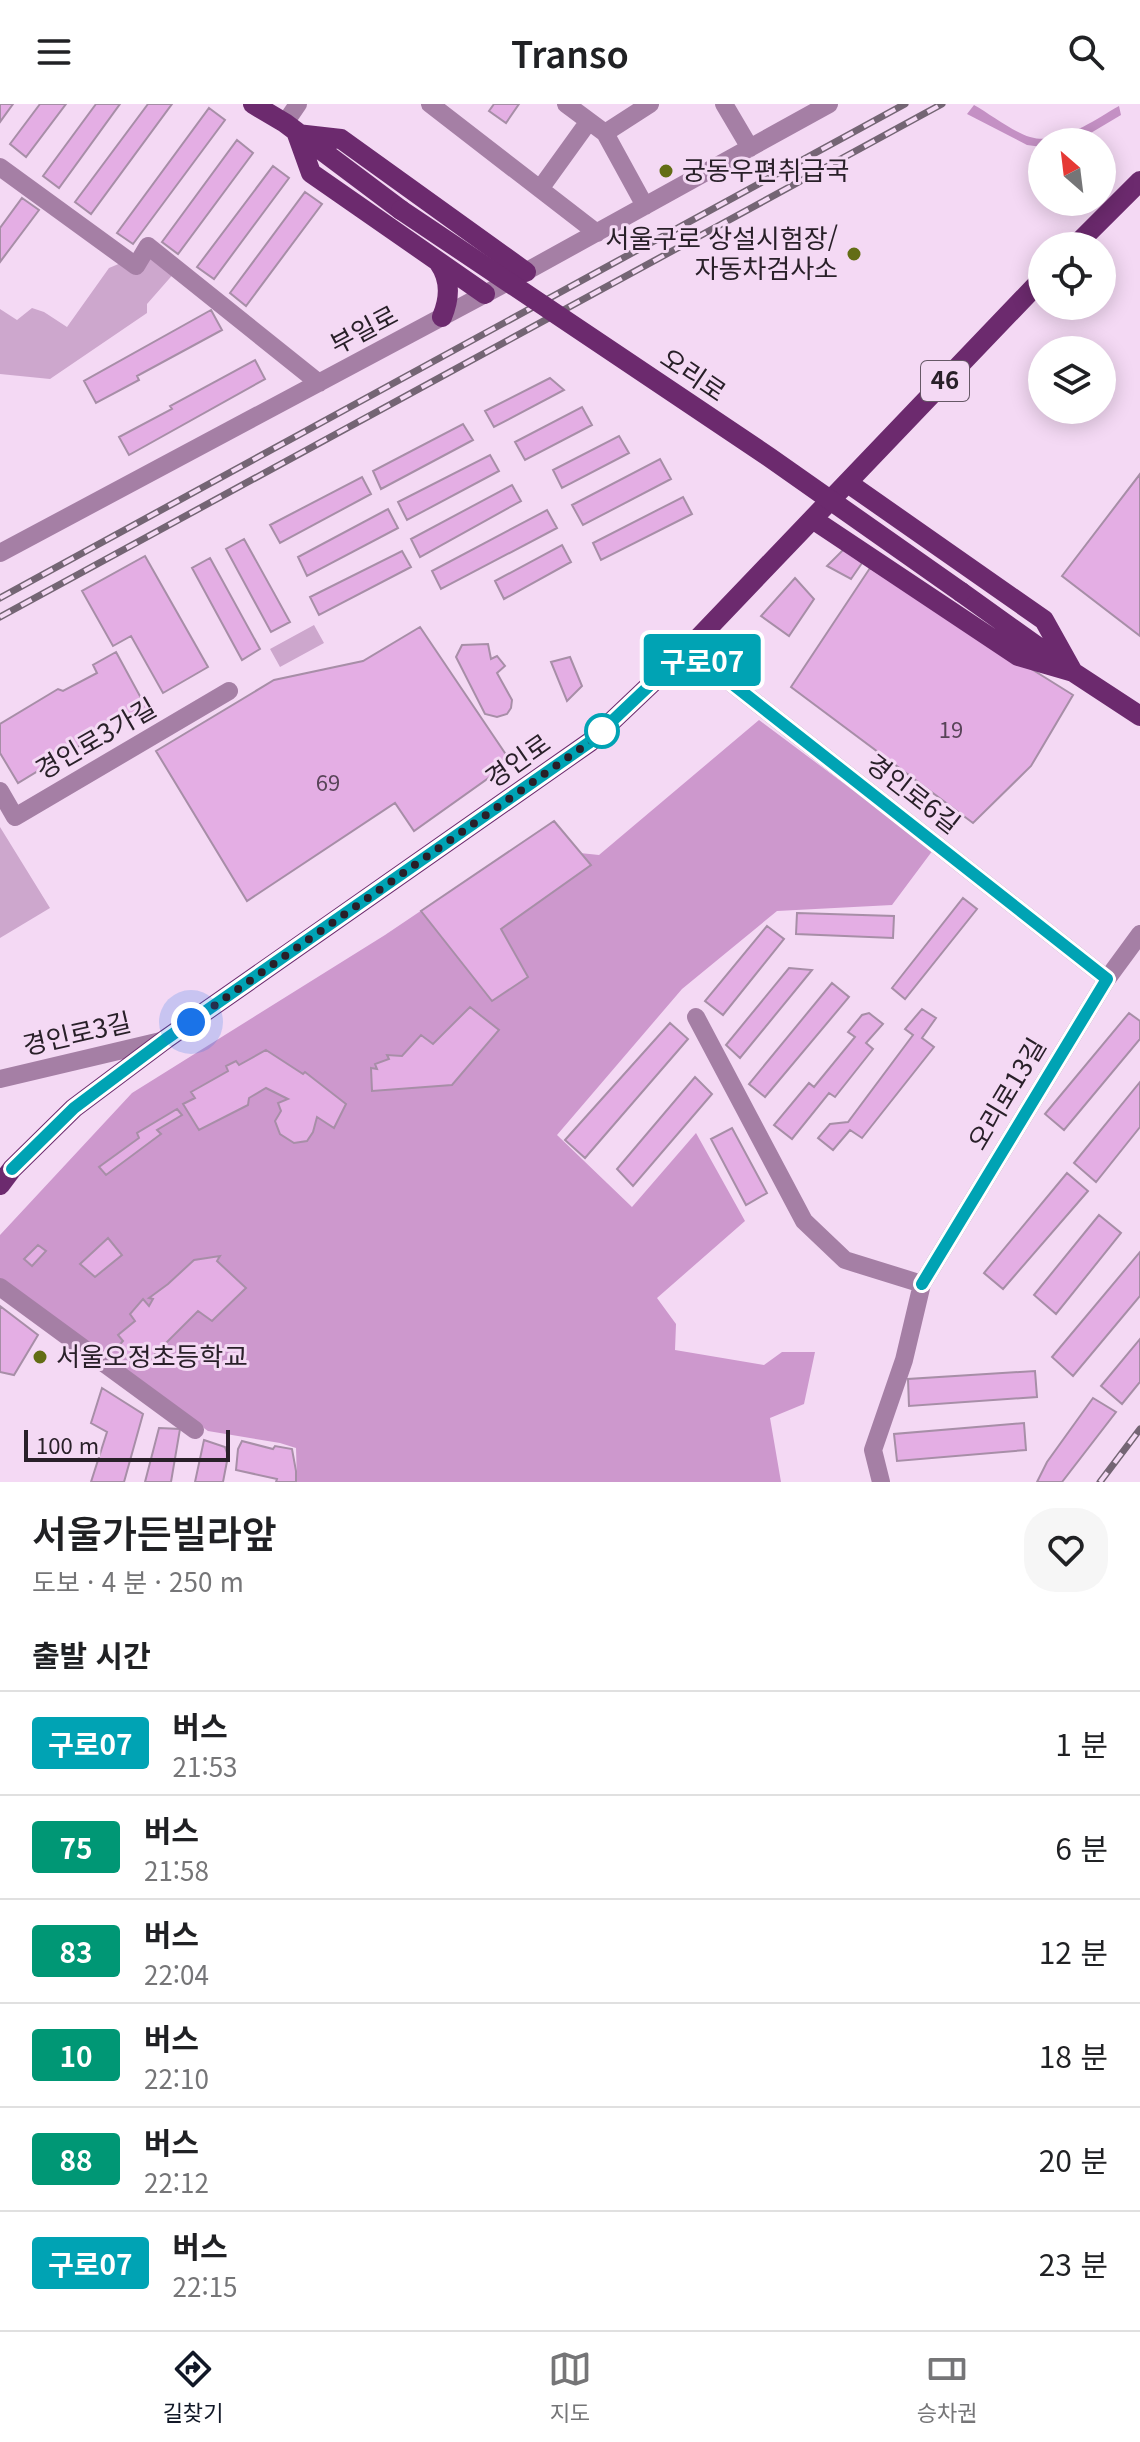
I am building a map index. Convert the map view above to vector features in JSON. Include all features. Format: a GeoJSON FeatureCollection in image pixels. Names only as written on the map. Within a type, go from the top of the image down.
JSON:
{"type":"FeatureCollection","features":[{"type":"Feature","properties":{"kind":"main road","name":"오리로"},"geometry":{"type":"LineString","coordinates":[[253,104],[291,128],[401,210],[769,457],[1140,716]]}},
{"type":"Feature","properties":{"kind":"main road"},"geometry":{"type":"LineString","coordinates":[[291,128],[341,139],[526,272]]}},
{"type":"Feature","properties":{"kind":"main road"},"geometry":{"type":"LineString","coordinates":[[291,128],[311,173],[485,294]]}},
{"type":"Feature","properties":{"kind":"main road"},"geometry":{"type":"LineString","coordinates":[[1089,232],[1140,181]]}},
{"type":"Feature","properties":{"kind":"main road"},"geometry":{"type":"LineString","coordinates":[[413,244],[434,245],[443,238],[446,220],[440,210]]}},
{"type":"Feature","properties":{"kind":"main road"},"geometry":{"type":"LineString","coordinates":[[436,260],[445,273],[448,286],[442,317]]}},
{"type":"Feature","properties":{"kind":"main road","name":"경인로"},"geometry":{"type":"LineString","coordinates":[[6,1177],[74,1108],[166,1039],[590,742],[688,649],[1028,294]]}},
{"type":"Feature","properties":{"kind":"main road","name":"오리로"},"geometry":{"type":"LineString","coordinates":[[848,483],[1044,620],[1073,672]]}},
{"type":"Feature","properties":{"kind":"main road","name":"오리로"},"geometry":{"type":"LineString","coordinates":[[814,520],[1018,656],[1073,672]]}},
{"type":"Feature","properties":{"kind":"street"},"geometry":{"type":"LineString","coordinates":[[291,128],[298,104]]}},
{"type":"Feature","properties":{"kind":"street"},"geometry":{"type":"LineString","coordinates":[[430,104],[597,233]]}},
{"type":"Feature","properties":{"kind":"street"},"geometry":{"type":"LineString","coordinates":[[566,104],[605,133],[645,206]]}},
{"type":"Feature","properties":{"kind":"street"},"geometry":{"type":"LineString","coordinates":[[605,133],[650,104]]}},
{"type":"Feature","properties":{"kind":"street"},"geometry":{"type":"LineString","coordinates":[[724,104],[750,148]]}},
{"type":"Feature","properties":{"kind":"street","name":"부일로"},"geometry":{"type":"LineString","coordinates":[[0,553],[526,272],[829,104]]}},
{"type":"Feature","properties":{"kind":"street"},"geometry":{"type":"LineString","coordinates":[[540,189],[589,121]]}},
{"type":"Feature","properties":{"kind":"street"},"geometry":{"type":"LineString","coordinates":[[0,167],[136,266],[148,246],[319,383]]}},
{"type":"Feature","properties":{"kind":"street","name":"경인로6길"},"geometry":{"type":"LineString","coordinates":[[688,649],[1107,979]]}},
{"type":"Feature","properties":{"kind":"street","name":"경인로3가길"},"geometry":{"type":"LineString","coordinates":[[0,791],[15,817],[229,691]]}},
{"type":"Feature","properties":{"kind":"street","name":"오리로13길"},"geometry":{"type":"LineString","coordinates":[[881,1482],[873,1450],[904,1360],[922,1284],[1107,979],[1140,934]]}},
{"type":"Feature","properties":{"kind":"street"},"geometry":{"type":"LineString","coordinates":[[696,1017],[804,1221],[845,1260],[922,1284]]}},
{"type":"Feature","properties":{"kind":"street","name":"경인로3길"},"geometry":{"type":"LineString","coordinates":[[0,1079],[166,1039]]}},
{"type":"Feature","properties":{"kind":"street"},"geometry":{"type":"LineString","coordinates":[[0,1287],[195,1430]]}},
{"type":"Feature","properties":{"kind":"shaded area"},"geometry":{"type":"Polygon","coordinates":[[[974,105],[1028,136],[1028,145],[1027,145],[967,114],[974,105]]]}},
{"type":"Feature","properties":{"kind":"shaded area"},"geometry":{"type":"Polygon","coordinates":[[[1119,106],[1121,115],[1099,128],[1080,128],[1119,106]]]}},
{"type":"Feature","properties":{"kind":"shaded area"},"geometry":{"type":"Polygon","coordinates":[[[147,252],[176,271],[147,304],[147,313],[50,379],[0,374],[0,309],[17,320],[32,308],[67,327],[109,268],[147,252]]]}},
{"type":"Feature","properties":{"kind":"shaded area"},"geometry":{"type":"Polygon","coordinates":[[[314,625],[324,643],[280,667],[270,649],[314,625]]]}},
{"type":"Feature","properties":{"kind":"shaded area"},"geometry":{"type":"Polygon","coordinates":[[[759,720],[933,850],[892,905],[777,911],[682,989],[557,1135],[632,1207],[696,1133],[745,1221],[657,1298],[676,1324],[675,1350],[764,1365],[782,1352],[815,1352],[804,1404],[770,1418],[781,1482],[297,1482],[296,1448],[208,1431],[0,1280],[0,1235],[132,1093],[385,935],[554,821],[580,853],[599,855],[759,720]]]}},
{"type":"Feature","properties":{"kind":"shaded area"},"geometry":{"type":"Polygon","coordinates":[[[0,827],[50,908],[0,938],[0,827]]]}},
{"type":"Feature","properties":{"kind":"building"},"geometry":{"type":"Polygon","coordinates":[[[0,104],[13,104],[0,122],[0,104]]]}},
{"type":"Feature","properties":{"kind":"building"},"geometry":{"type":"Polygon","coordinates":[[[40,104],[66,104],[26,157],[10,144],[40,104]]]}},
{"type":"Feature","properties":{"kind":"building"},"geometry":{"type":"Polygon","coordinates":[[[96,104],[120,104],[59,188],[43,176],[96,104]]]}},
{"type":"Feature","properties":{"kind":"building"},"geometry":{"type":"Polygon","coordinates":[[[148,104],[172,104],[91,214],[75,202],[148,104]]]}},
{"type":"Feature","properties":{"kind":"building"},"geometry":{"type":"Polygon","coordinates":[[[494,104],[519,104],[506,123],[489,111],[494,104]]]}},
{"type":"Feature","properties":{"kind":"building"},"geometry":{"type":"Polygon","coordinates":[[[209,108],[225,120],[133,244],[117,233],[209,108]]]}},
{"type":"Feature","properties":{"kind":"building"},"geometry":{"type":"Polygon","coordinates":[[[237,140],[253,153],[178,254],[162,242],[237,140]]]}},
{"type":"Feature","properties":{"kind":"building"},"geometry":{"type":"Polygon","coordinates":[[[273,166],[289,178],[214,279],[197,267],[273,166]]]}},
{"type":"Feature","properties":{"kind":"building"},"geometry":{"type":"Polygon","coordinates":[[[305,192],[322,204],[246,306],[230,293],[305,192]]]}},
{"type":"Feature","properties":{"kind":"building"},"geometry":{"type":"Polygon","coordinates":[[[22,198],[39,210],[0,262],[0,228],[22,198]]]}},
{"type":"Feature","properties":{"kind":"building"},"geometry":{"type":"Polygon","coordinates":[[[211,310],[222,330],[137,376],[139,380],[96,403],[84,381],[211,310]]]}},
{"type":"Feature","properties":{"kind":"building"},"geometry":{"type":"Polygon","coordinates":[[[255,360],[265,379],[129,455],[119,437],[255,360]]]}},
{"type":"Feature","properties":{"kind":"building"},"geometry":{"type":"Polygon","coordinates":[[[550,378],[564,390],[494,427],[485,411],[550,378]]]}},
{"type":"Feature","properties":{"kind":"building"},"geometry":{"type":"Polygon","coordinates":[[[582,407],[592,425],[525,460],[515,442],[582,407]]]}},
{"type":"Feature","properties":{"kind":"building"},"geometry":{"type":"Polygon","coordinates":[[[463,424],[473,440],[381,489],[373,471],[463,424]]]}},
{"type":"Feature","properties":{"kind":"building"},"geometry":{"type":"Polygon","coordinates":[[[619,436],[629,453],[562,488],[553,470],[619,436]]]}},
{"type":"Feature","properties":{"kind":"building"},"geometry":{"type":"Polygon","coordinates":[[[490,455],[499,471],[407,520],[398,502],[490,455]]]}},
{"type":"Feature","properties":{"kind":"building"},"geometry":{"type":"Polygon","coordinates":[[[660,459],[671,479],[583,525],[572,505],[660,459]]]}},
{"type":"Feature","properties":{"kind":"building"},"geometry":{"type":"Polygon","coordinates":[[[1140,474],[1140,636],[1062,576],[1140,474]]]}},
{"type":"Feature","properties":{"kind":"building"},"geometry":{"type":"Polygon","coordinates":[[[362,477],[371,494],[280,543],[270,525],[362,477]]]}},
{"type":"Feature","properties":{"kind":"building"},"geometry":{"type":"Polygon","coordinates":[[[512,485],[521,501],[420,557],[411,539],[512,485]]]}},
{"type":"Feature","properties":{"kind":"building"},"geometry":{"type":"Polygon","coordinates":[[[683,497],[692,514],[601,560],[593,543],[683,497]]]}},
{"type":"Feature","properties":{"kind":"building"},"geometry":{"type":"Polygon","coordinates":[[[388,509],[398,528],[307,576],[298,557],[388,509]]]}},
{"type":"Feature","properties":{"kind":"building"},"geometry":{"type":"Polygon","coordinates":[[[547,510],[557,528],[441,589],[432,571],[547,510]]]}},
{"type":"Feature","properties":{"kind":"building"},"geometry":{"type":"Polygon","coordinates":[[[244,539],[290,622],[271,632],[226,549],[244,539]]]}},
{"type":"Feature","properties":{"kind":"building"},"geometry":{"type":"Polygon","coordinates":[[[562,545],[571,562],[504,599],[495,581],[562,545]]]}},
{"type":"Feature","properties":{"kind":"building"},"geometry":{"type":"Polygon","coordinates":[[[844,549],[862,563],[851,579],[827,566],[844,549]]]}},
{"type":"Feature","properties":{"kind":"building"},"geometry":{"type":"Polygon","coordinates":[[[402,551],[411,567],[319,615],[310,597],[402,551]]]}},
{"type":"Feature","properties":{"kind":"building"},"geometry":{"type":"Polygon","coordinates":[[[145,556],[208,667],[163,693],[131,636],[113,646],[82,591],[145,556]]]}},
{"type":"Feature","properties":{"kind":"building"},"geometry":{"type":"Polygon","coordinates":[[[210,558],[260,649],[242,660],[192,568],[210,558]]]}},
{"type":"Feature","properties":{"kind":"building"},"geometry":{"type":"Polygon","coordinates":[[[870,568],[1073,695],[1031,766],[973,823],[791,687],[870,568]]]}},
{"type":"Feature","properties":{"kind":"building"},"geometry":{"type":"Polygon","coordinates":[[[795,578],[814,599],[789,636],[761,616],[795,578]]]}},
{"type":"Feature","properties":{"kind":"building"},"geometry":{"type":"Polygon","coordinates":[[[420,627],[511,762],[414,831],[395,803],[247,901],[156,751],[274,680],[363,661],[420,627]]]}},
{"type":"Feature","properties":{"kind":"building"},"geometry":{"type":"Polygon","coordinates":[[[488,644],[491,659],[497,656],[505,666],[497,673],[512,700],[507,714],[497,717],[485,714],[456,657],[462,645],[488,644]]]}},
{"type":"Feature","properties":{"kind":"building"},"geometry":{"type":"Polygon","coordinates":[[[116,652],[147,709],[124,721],[119,715],[88,735],[89,740],[18,783],[0,753],[0,724],[58,689],[63,691],[97,673],[93,665],[116,652]]]}},
{"type":"Feature","properties":{"kind":"building"},"geometry":{"type":"Polygon","coordinates":[[[570,657],[582,686],[567,701],[551,662],[570,657]]]}},
{"type":"Feature","properties":{"kind":"building"},"geometry":{"type":"Polygon","coordinates":[[[554,821],[591,865],[501,929],[528,977],[492,1001],[421,911],[554,821]]]}},
{"type":"Feature","properties":{"kind":"building"},"geometry":{"type":"Polygon","coordinates":[[[963,898],[977,909],[905,999],[892,988],[963,898]]]}},
{"type":"Feature","properties":{"kind":"building"},"geometry":{"type":"Polygon","coordinates":[[[797,913],[894,916],[893,938],[796,934],[797,913]]]}},
{"type":"Feature","properties":{"kind":"building"},"geometry":{"type":"Polygon","coordinates":[[[767,926],[784,939],[723,1015],[705,1001],[767,926]]]}},
{"type":"Feature","properties":{"kind":"building"},"geometry":{"type":"Polygon","coordinates":[[[789,968],[812,970],[740,1058],[726,1045],[789,968]]]}},
{"type":"Feature","properties":{"kind":"building"},"geometry":{"type":"Polygon","coordinates":[[[832,983],[849,997],[765,1097],[749,1084],[832,983]]]}},
{"type":"Feature","properties":{"kind":"building"},"geometry":{"type":"Polygon","coordinates":[[[470,1007],[499,1030],[452,1085],[372,1091],[371,1068],[377,1069],[375,1064],[389,1059],[387,1055],[402,1056],[421,1035],[433,1044],[470,1007]]]}},
{"type":"Feature","properties":{"kind":"building"},"geometry":{"type":"Polygon","coordinates":[[[922,1009],[936,1018],[922,1038],[934,1047],[862,1138],[850,1130],[833,1150],[818,1138],[830,1124],[848,1122],[913,1035],[905,1029],[922,1009]]]}},
{"type":"Feature","properties":{"kind":"building"},"geometry":{"type":"Polygon","coordinates":[[[869,1013],[883,1024],[866,1043],[873,1049],[835,1097],[829,1093],[792,1139],[774,1125],[809,1083],[814,1087],[855,1037],[848,1032],[862,1015],[869,1013]]]}},
{"type":"Feature","properties":{"kind":"building"},"geometry":{"type":"Polygon","coordinates":[[[1129,1013],[1140,1021],[1140,1039],[1064,1130],[1045,1114],[1129,1013]]]}},
{"type":"Feature","properties":{"kind":"building"},"geometry":{"type":"Polygon","coordinates":[[[670,1023],[688,1039],[585,1158],[565,1140],[670,1023]]]}},
{"type":"Feature","properties":{"kind":"building"},"geometry":{"type":"Polygon","coordinates":[[[266,1050],[303,1074],[305,1072],[346,1104],[334,1128],[317,1117],[307,1141],[294,1143],[280,1134],[275,1121],[281,1111],[278,1103],[288,1099],[266,1088],[249,1098],[248,1105],[199,1130],[183,1104],[195,1098],[191,1092],[228,1071],[226,1066],[236,1061],[239,1065],[266,1050]]]}},
{"type":"Feature","properties":{"kind":"building"},"geometry":{"type":"Polygon","coordinates":[[[695,1077],[712,1094],[633,1186],[617,1169],[695,1077]]]}},
{"type":"Feature","properties":{"kind":"building"},"geometry":{"type":"Polygon","coordinates":[[[1140,1082],[1140,1127],[1096,1182],[1074,1163],[1140,1082]]]}},
{"type":"Feature","properties":{"kind":"building"},"geometry":{"type":"Polygon","coordinates":[[[177,1109],[182,1115],[157,1130],[161,1134],[106,1175],[99,1167],[139,1138],[137,1133],[177,1109]]]}},
{"type":"Feature","properties":{"kind":"building"},"geometry":{"type":"Polygon","coordinates":[[[732,1128],[767,1193],[746,1205],[711,1139],[732,1128]]]}},
{"type":"Feature","properties":{"kind":"building"},"geometry":{"type":"Polygon","coordinates":[[[1067,1173],[1088,1191],[1003,1289],[984,1273],[1067,1173]]]}},
{"type":"Feature","properties":{"kind":"building"},"geometry":{"type":"Polygon","coordinates":[[[1099,1215],[1121,1233],[1056,1314],[1034,1295],[1099,1215]]]}},
{"type":"Feature","properties":{"kind":"building"},"geometry":{"type":"Polygon","coordinates":[[[108,1238],[122,1255],[95,1277],[80,1264],[108,1238]]]}},
{"type":"Feature","properties":{"kind":"building"},"geometry":{"type":"Polygon","coordinates":[[[38,1245],[46,1251],[32,1266],[24,1259],[38,1245]]]}},
{"type":"Feature","properties":{"kind":"building"},"geometry":{"type":"Polygon","coordinates":[[[1140,1252],[1140,1296],[1073,1376],[1052,1357],[1140,1252]]]}},
{"type":"Feature","properties":{"kind":"building"},"geometry":{"type":"Polygon","coordinates":[[[220,1256],[217,1261],[246,1288],[212,1321],[198,1311],[141,1368],[117,1348],[123,1341],[118,1335],[135,1321],[130,1314],[143,1299],[149,1306],[153,1299],[149,1298],[194,1260],[220,1256]]]}},
{"type":"Feature","properties":{"kind":"building"},"geometry":{"type":"Polygon","coordinates":[[[0,1306],[38,1335],[14,1375],[0,1372],[0,1306]]]}},
{"type":"Feature","properties":{"kind":"building"},"geometry":{"type":"Polygon","coordinates":[[[1140,1339],[1140,1382],[1122,1404],[1101,1386],[1140,1339]]]}},
{"type":"Feature","properties":{"kind":"building"},"geometry":{"type":"Polygon","coordinates":[[[1035,1371],[1037,1397],[909,1406],[908,1379],[1035,1371]]]}},
{"type":"Feature","properties":{"kind":"building"},"geometry":{"type":"Polygon","coordinates":[[[102,1388],[143,1414],[124,1482],[91,1482],[107,1432],[91,1423],[102,1388]]]}},
{"type":"Feature","properties":{"kind":"building"},"geometry":{"type":"Polygon","coordinates":[[[1093,1398],[1116,1412],[1062,1482],[1037,1482],[1047,1462],[1093,1398]]]}},
{"type":"Feature","properties":{"kind":"building"},"geometry":{"type":"Polygon","coordinates":[[[1024,1423],[1026,1450],[897,1461],[894,1434],[1024,1423]]]}},
{"type":"Feature","properties":{"kind":"building"},"geometry":{"type":"Polygon","coordinates":[[[159,1428],[180,1429],[171,1482],[145,1482],[159,1428]]]}},
{"type":"Feature","properties":{"kind":"building"},"geometry":{"type":"Polygon","coordinates":[[[204,1440],[225,1447],[228,1456],[223,1482],[195,1482],[204,1440]]]}},
{"type":"Feature","properties":{"kind":"building"},"geometry":{"type":"Polygon","coordinates":[[[242,1441],[273,1449],[275,1446],[292,1449],[296,1482],[276,1482],[277,1479],[236,1470],[242,1441]]]}},
{"type":"Feature","properties":{"kind":"railway"},"geometry":{"type":"LineString","coordinates":[[0,598],[905,104]]}},
{"type":"Feature","properties":{"kind":"railway"},"geometry":{"type":"LineString","coordinates":[[0,617],[942,104]]}},
{"type":"Feature","properties":{"kind":"railway"},"geometry":{"type":"LineString","coordinates":[[1100,1482],[1140,1429]]}},
{"type":"Feature","properties":{"kind":"bus line","name":"구로07"},"geometry":{"type":"LineString","coordinates":[[12,1169],[74,1108],[166,1039],[590,742],[688,649],[1107,979],[922,1284]]}},
{"type":"Feature","properties":{"kind":"place","name":"궁동우편취급국"},"geometry":{"type":"Point","coordinates":[666,171]}},
{"type":"Feature","properties":{"kind":"place","name":"서울구로 상설시험장/ 자동차검사소"},"geometry":{"type":"Point","coordinates":[854,254]}},
{"type":"Feature","properties":{"kind":"place","name":"서울오정초등학교"},"geometry":{"type":"Point","coordinates":[40,1357]}},
{"type":"Feature","properties":{"kind":"route"},"geometry":{"type":"LineString","coordinates":[[191,1022],[590,742],[604,729],[602,731]]}}]}
